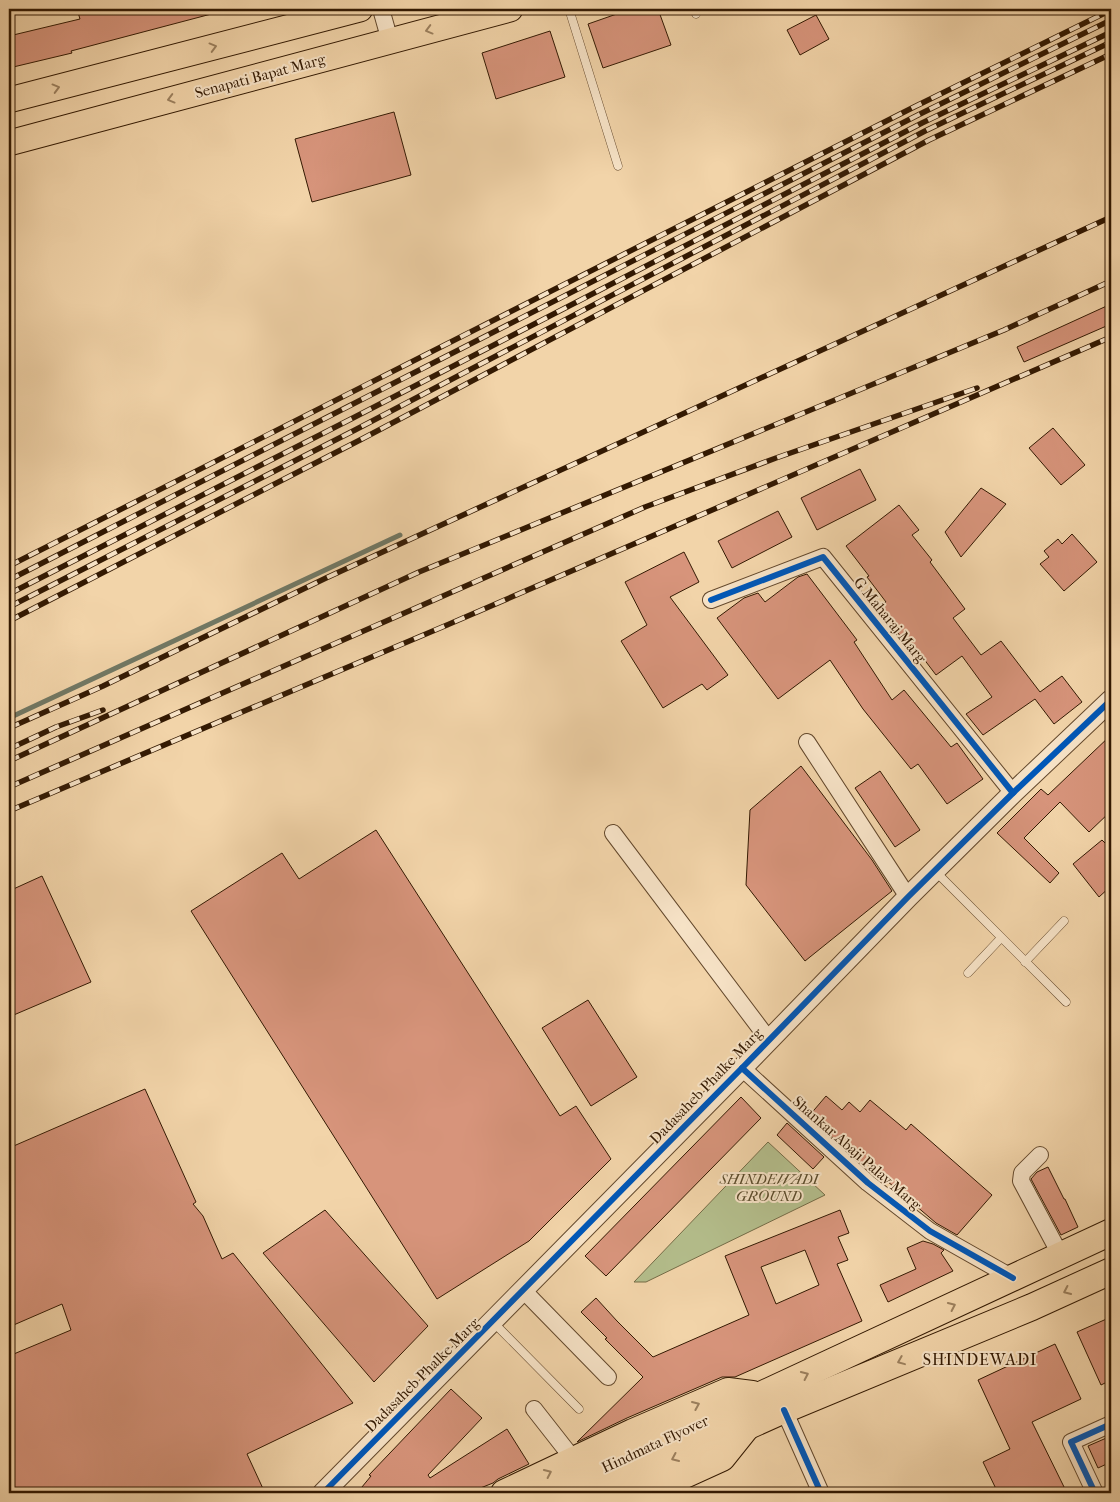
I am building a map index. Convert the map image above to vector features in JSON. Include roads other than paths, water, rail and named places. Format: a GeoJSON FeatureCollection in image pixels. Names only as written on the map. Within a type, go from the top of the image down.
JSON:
{"type":"FeatureCollection","features":[{"type":"Feature","properties":{"kind":"highway","name":"Hindmata Flyover"},"geometry":{"type":"LineString","coordinates":[[599,1493],[717,1428],[760,1395],[1111,1232]]}},
{"type":"Feature","properties":{"kind":"highway","name":"Hindmata Flyover"},"geometry":{"type":"LineString","coordinates":[[550,1493],[717,1428],[748,1426],[1032,1307],[1111,1271]]}},
{"type":"Feature","properties":{"kind":"highway"},"geometry":{"type":"LineString","coordinates":[[504,1493],[633,1432],[728,1391],[760,1395]]}},
{"type":"Feature","properties":{"kind":"highway"},"geometry":{"type":"LineString","coordinates":[[645,1493],[722,1458],[748,1426]]}},
{"type":"Feature","properties":{"kind":"main road"},"geometry":{"type":"LineString","coordinates":[[9,100],[360,9]]}},
{"type":"Feature","properties":{"kind":"main road","name":"Senapati Bapat Marg"},"geometry":{"type":"LineString","coordinates":[[9,143],[510,9]]}},
{"type":"Feature","properties":{"kind":"street"},"geometry":{"type":"LineString","coordinates":[[381,9],[390,41]]}},
{"type":"Feature","properties":{"kind":"street","name":"G Maharaj Marg"},"geometry":{"type":"LineString","coordinates":[[711,600],[823,556],[1013,793]]}},
{"type":"Feature","properties":{"kind":"street","name":"Dadasaheb Phalke Marg"},"geometry":{"type":"LineString","coordinates":[[323,1493],[742,1068],[934,870],[1111,700]]}},
{"type":"Feature","properties":{"kind":"street"},"geometry":{"type":"LineString","coordinates":[[807,742],[908,897]]}},
{"type":"Feature","properties":{"kind":"street"},"geometry":{"type":"LineString","coordinates":[[613,833],[769,1040]]}},
{"type":"Feature","properties":{"kind":"street","name":"Shankar Abaji Palav Marg"},"geometry":{"type":"LineString","coordinates":[[742,1068],[868,1183],[930,1231],[1013,1278]]}},
{"type":"Feature","properties":{"kind":"street"},"geometry":{"type":"LineString","coordinates":[[1040,1155],[1022,1174],[1021,1181],[1061,1256]]}},
{"type":"Feature","properties":{"kind":"street"},"geometry":{"type":"LineString","coordinates":[[523,1290],[608,1377]]}},
{"type":"Feature","properties":{"kind":"street"},"geometry":{"type":"LineString","coordinates":[[534,1409],[574,1460]]}},
{"type":"Feature","properties":{"kind":"street"},"geometry":{"type":"LineString","coordinates":[[784,1410],[821,1493]]}},
{"type":"Feature","properties":{"kind":"street"},"geometry":{"type":"LineString","coordinates":[[1096,1493],[1071,1442],[1111,1424]]}},
{"type":"Feature","properties":{"kind":"lane"},"geometry":{"type":"LineString","coordinates":[[569,9],[618,166]]}},
{"type":"Feature","properties":{"kind":"lane"},"geometry":{"type":"LineString","coordinates":[[934,870],[1066,1002]]}},
{"type":"Feature","properties":{"kind":"lane"},"geometry":{"type":"LineString","coordinates":[[1025,962],[1064,921]]}},
{"type":"Feature","properties":{"kind":"lane"},"geometry":{"type":"LineString","coordinates":[[968,973],[1001,938]]}},
{"type":"Feature","properties":{"kind":"lane"},"geometry":{"type":"LineString","coordinates":[[492,1321],[579,1409]]}},
{"type":"Feature","properties":{"kind":"waterway"},"geometry":{"type":"LineString","coordinates":[[9,718],[400,535]]}},
{"type":"Feature","properties":{"kind":"railway"},"geometry":{"type":"LineString","coordinates":[[9,566],[914,107],[1111,10]]}},
{"type":"Feature","properties":{"kind":"railway"},"geometry":{"type":"LineString","coordinates":[[9,580],[918,115],[1111,20]]}},
{"type":"Feature","properties":{"kind":"railway"},"geometry":{"type":"LineString","coordinates":[[9,594],[922,123],[1111,32]]}},
{"type":"Feature","properties":{"kind":"railway"},"geometry":{"type":"LineString","coordinates":[[9,607],[355,430],[925,131],[1111,42]]}},
{"type":"Feature","properties":{"kind":"railway"},"geometry":{"type":"LineString","coordinates":[[9,621],[360,440],[929,140],[1111,54]]}},
{"type":"Feature","properties":{"kind":"railway"},"geometry":{"type":"LineString","coordinates":[[9,728],[103,686],[326,578],[1111,217]]}},
{"type":"Feature","properties":{"kind":"railway"},"geometry":{"type":"LineString","coordinates":[[9,761],[419,572],[1004,330],[1111,281]]}},
{"type":"Feature","properties":{"kind":"railway"},"geometry":{"type":"LineString","coordinates":[[9,811],[447,625],[1111,337]]}},
{"type":"Feature","properties":{"kind":"railway"},"geometry":{"type":"LineString","coordinates":[[9,787],[645,507],[776,458],[977,388]]}},
{"type":"Feature","properties":{"kind":"railway"},"geometry":{"type":"LineString","coordinates":[[9,749],[56,727],[103,710]]}},
{"type":"Feature","properties":{"kind":"district","name":"SHINDEWADI"},"geometry":{"type":"Point","coordinates":[980,1359]}},
{"type":"Feature","properties":{"kind":"park label","name":"SHINDEWADI GROUND"},"geometry":{"type":"Point","coordinates":[769,1188]}}]}
